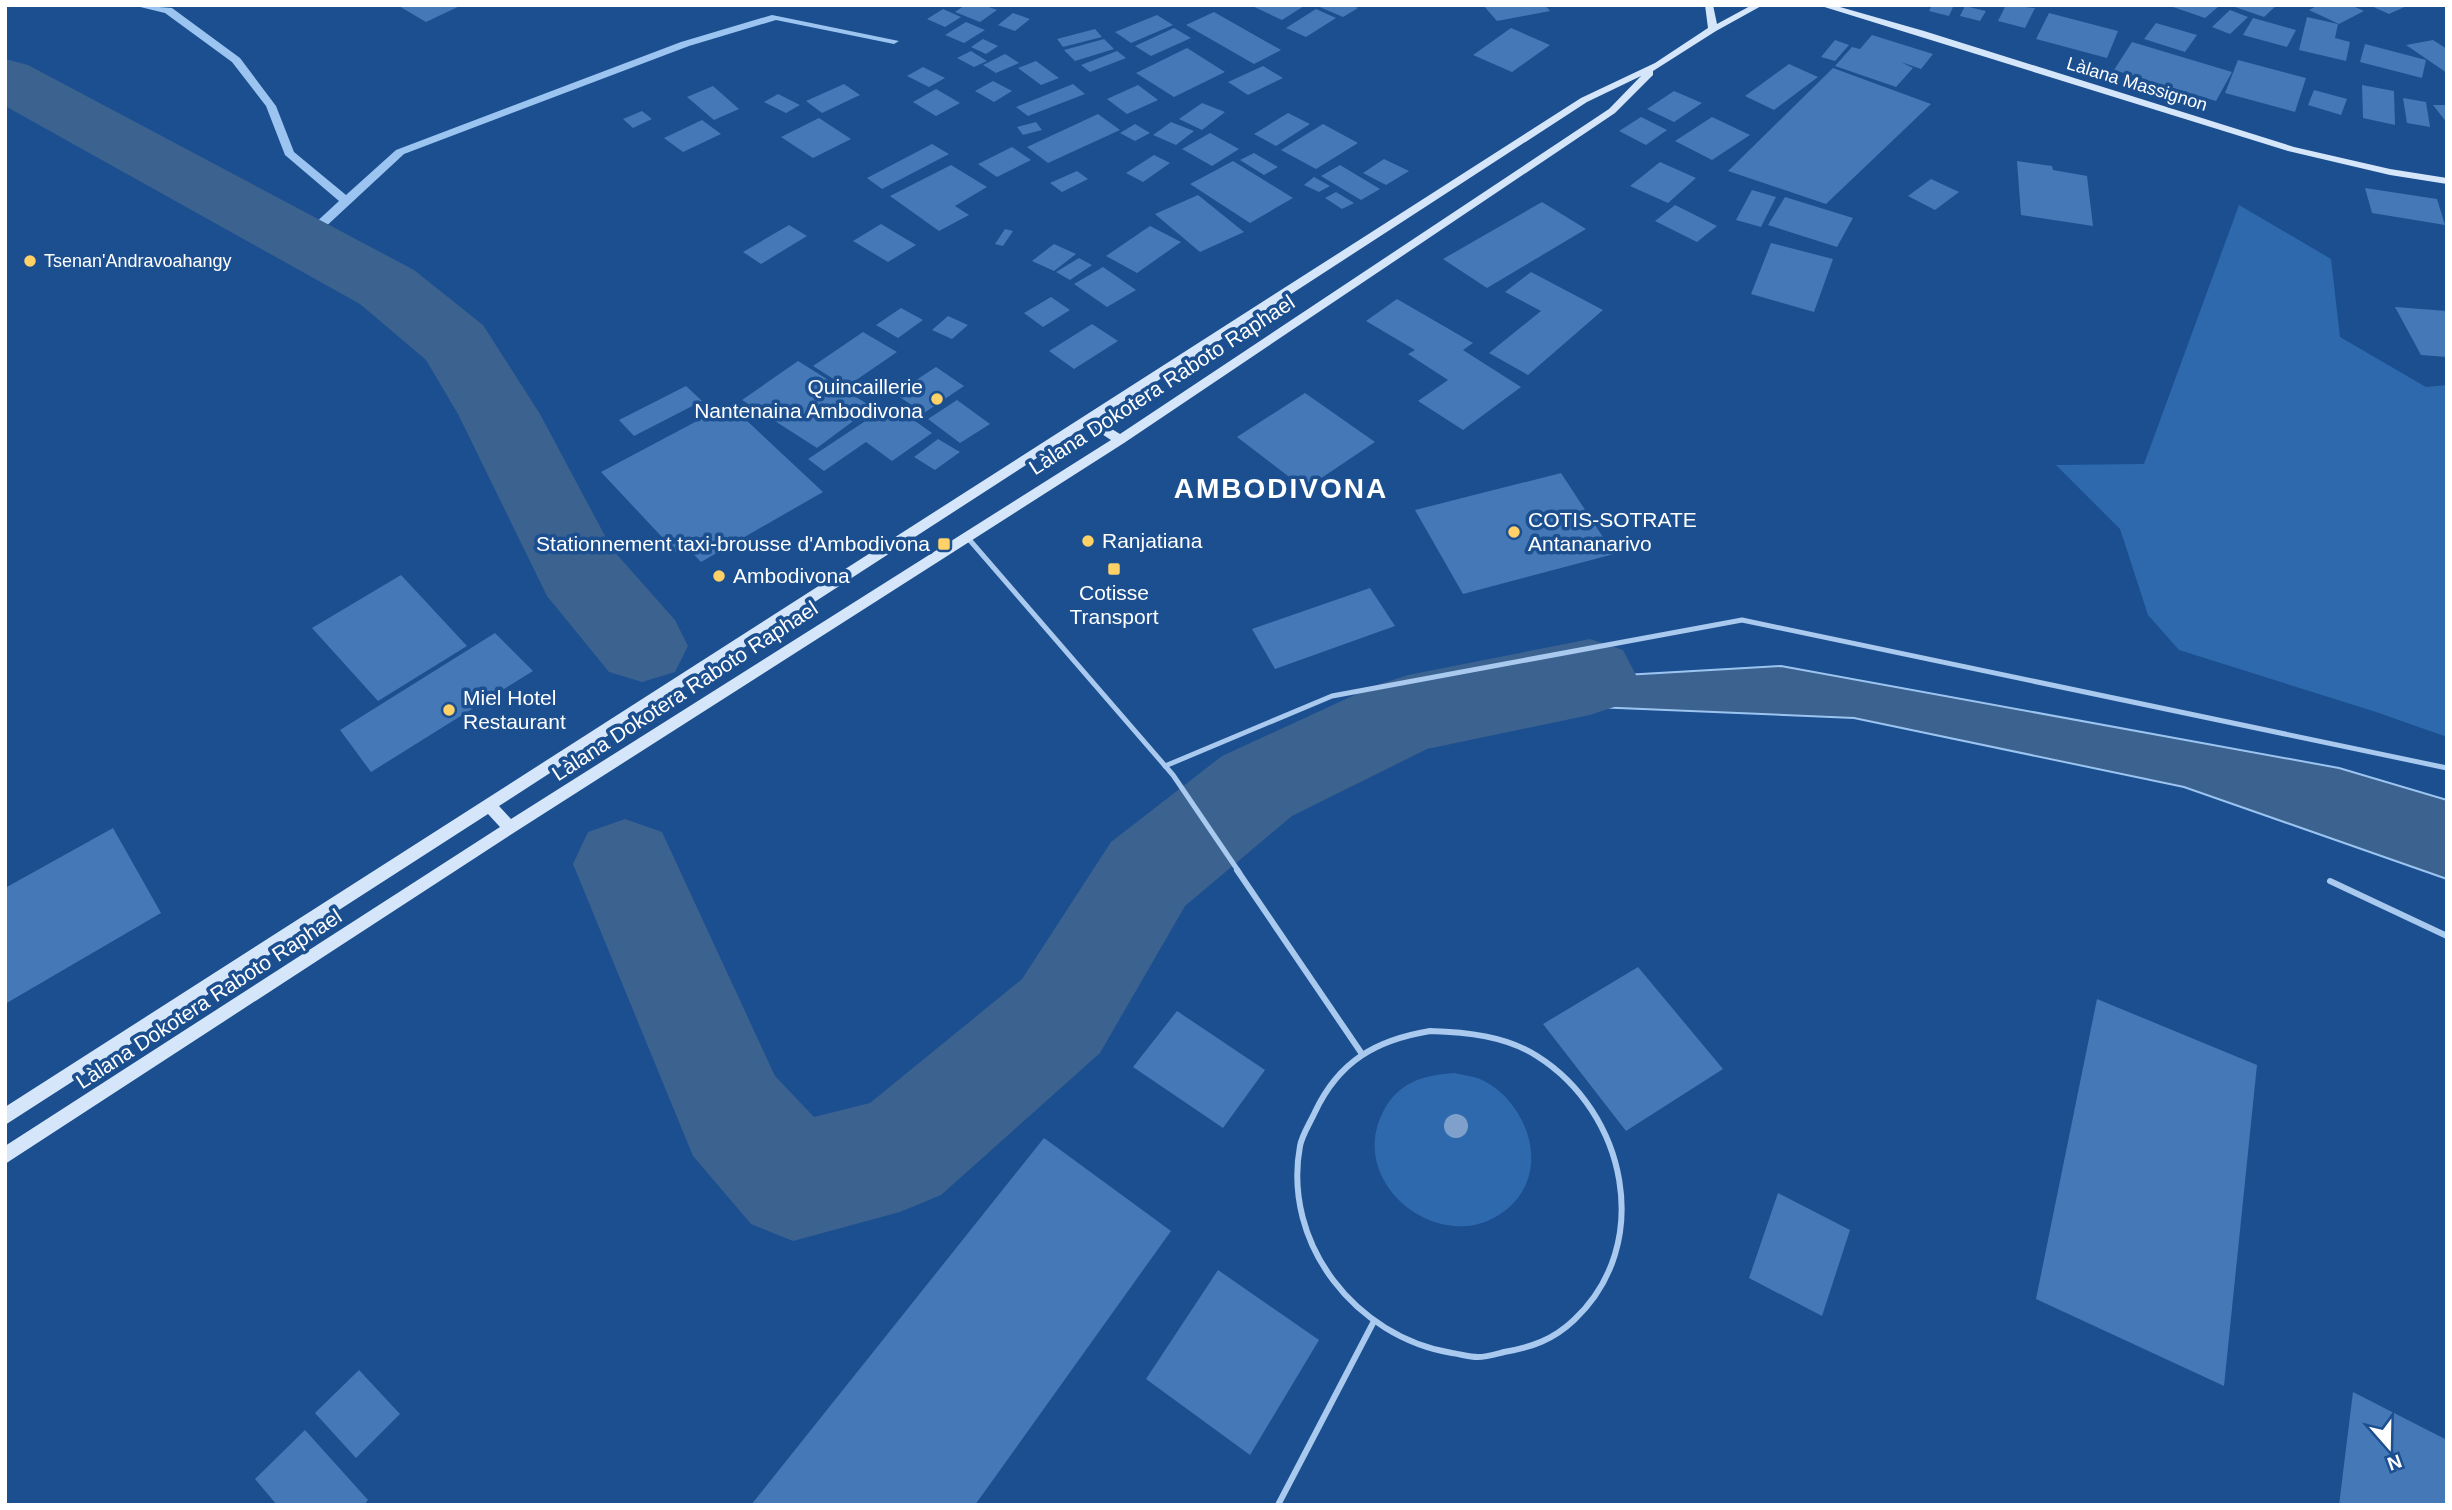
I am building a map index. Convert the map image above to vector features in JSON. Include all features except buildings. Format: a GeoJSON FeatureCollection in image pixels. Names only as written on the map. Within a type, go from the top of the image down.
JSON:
{"type":"FeatureCollection","features":[{"type":"Feature","properties":{"kind":"main road"},"geometry":{"type":"LineString","coordinates":[[1709,5],[1713,29]]}},
{"type":"Feature","properties":{"kind":"main road","name":"Làlana Dokotera Raboto Raphael"},"geometry":{"type":"LineString","coordinates":[[5,1117],[488,804],[1090,421],[1584,100],[1658,65],[1713,29],[1759,5]]}},
{"type":"Feature","properties":{"kind":"main road","name":"Làlana Massignon"},"geometry":{"type":"LineString","coordinates":[[1822,5],[1934,37],[2291,149],[2390,172],[2447,181]]}},
{"type":"Feature","properties":{"kind":"main road","name":"Làlana Dokotera Raboto Raphael"},"geometry":{"type":"LineString","coordinates":[[5,1156],[510,828],[1120,440],[1612,111],[1658,65]]}},
{"type":"Feature","properties":{"kind":"main road"},"geometry":{"type":"LineString","coordinates":[[1090,421],[1120,440]]}},
{"type":"Feature","properties":{"kind":"main road"},"geometry":{"type":"LineString","coordinates":[[488,804],[510,828]]}},
{"type":"Feature","properties":{"kind":"lane"},"geometry":{"type":"LineString","coordinates":[[966,536],[1173,775],[1362,1054]]}},
{"type":"Feature","properties":{"kind":"lane"},"geometry":{"type":"LineString","coordinates":[[1165,766],[1332,696],[1742,620],[2447,768]]}},
{"type":"Feature","properties":{"kind":"lane"},"geometry":{"type":"LineString","coordinates":[[2330,881],[2447,936]]}},
{"type":"Feature","properties":{"kind":"lane"},"geometry":{"type":"LineString","coordinates":[[1443,1031],[1467,1032],[1503,1040],[1538,1057],[1569,1081],[1595,1112],[1614,1147],[1623,1185],[1623,1225],[1615,1264],[1595,1298],[1569,1327],[1533,1347],[1493,1357],[1452,1356],[1410,1344],[1373,1323],[1340,1294],[1316,1259],[1301,1220],[1297,1180],[1301,1142],[1314,1107],[1335,1078],[1362,1054],[1394,1038],[1443,1031]]}},
{"type":"Feature","properties":{"kind":"lane"},"geometry":{"type":"LineString","coordinates":[[1278,1505],[1373,1323]]}},
{"type":"Feature","properties":{"kind":"shaded area"},"geometry":{"type":"Polygon","coordinates":[[[2239,205],[2331,259],[2340,337],[2426,387],[2447,385],[2447,737],[2179,650],[2148,615],[2120,529],[2056,465],[2144,464],[2239,205]]]}},
{"type":"Feature","properties":{"kind":"shaded area"},"geometry":{"type":"Polygon","coordinates":[[[1781,666],[2339,768],[2447,800],[2447,879],[2184,787],[1854,718],[1595,707],[1590,677],[1781,666]]]}},
{"type":"Feature","properties":{"kind":"shaded area"},"geometry":{"type":"Polygon","coordinates":[[[1454,1073],[1480,1079],[1508,1100],[1527,1132],[1531,1149],[1531,1166],[1517,1199],[1492,1219],[1465,1226],[1437,1223],[1412,1211],[1391,1192],[1378,1167],[1375,1139],[1384,1110],[1397,1093],[1423,1078],[1454,1073]]]}},
{"type":"Feature","properties":{"kind":"waterway"},"geometry":{"type":"LineString","coordinates":[[137,5],[168,10],[236,60],[271,106],[289,153],[346,201]]}},
{"type":"Feature","properties":{"kind":"waterway"},"geometry":{"type":"LineString","coordinates":[[346,201],[400,152],[685,44],[776,17],[894,41]]}},
{"type":"Feature","properties":{"kind":"waterway"},"geometry":{"type":"LineString","coordinates":[[5,79],[387,287],[455,343],[499,414],[579,572],[642,646]]}},
{"type":"Feature","properties":{"kind":"waterway"},"geometry":{"type":"LineString","coordinates":[[303,241],[346,201]]}},
{"type":"Feature","properties":{"kind":"waterway"},"geometry":{"type":"LineString","coordinates":[[625,864],[734,1116],[793,1182],[900,1154],[1061,1016],[1148,874],[1257,786],[1408,714],[1590,677]]}},
{"type":"Feature","properties":{"kind":"place","name":"Tsenan'Andravoahangy"},"geometry":{"type":"Point","coordinates":[30,261]}},
{"type":"Feature","properties":{"kind":"place","name":"Quincaillerie Nantenaina Ambodivona"},"geometry":{"type":"Point","coordinates":[937,399]}},
{"type":"Feature","properties":{"kind":"place","name":"COTIS-SOTRATE Antananarivo"},"geometry":{"type":"Point","coordinates":[1514,532]}},
{"type":"Feature","properties":{"kind":"place","name":"Ranjatiana"},"geometry":{"type":"Point","coordinates":[1088,541]}},
{"type":"Feature","properties":{"kind":"place","name":"Stationnement taxi-brousse d'Ambodivona"},"geometry":{"type":"Point","coordinates":[944,544]}},
{"type":"Feature","properties":{"kind":"place","name":"Cotisse Transport"},"geometry":{"type":"Point","coordinates":[1114,569]}},
{"type":"Feature","properties":{"kind":"place","name":"Ambodivona"},"geometry":{"type":"Point","coordinates":[719,576]}},
{"type":"Feature","properties":{"kind":"place","name":"Miel Hotel Restaurant"},"geometry":{"type":"Point","coordinates":[449,710]}},
{"type":"Feature","properties":{"kind":"district","name":"AMBODIVONA"},"geometry":{"type":"Point","coordinates":[1281,488]}}]}
